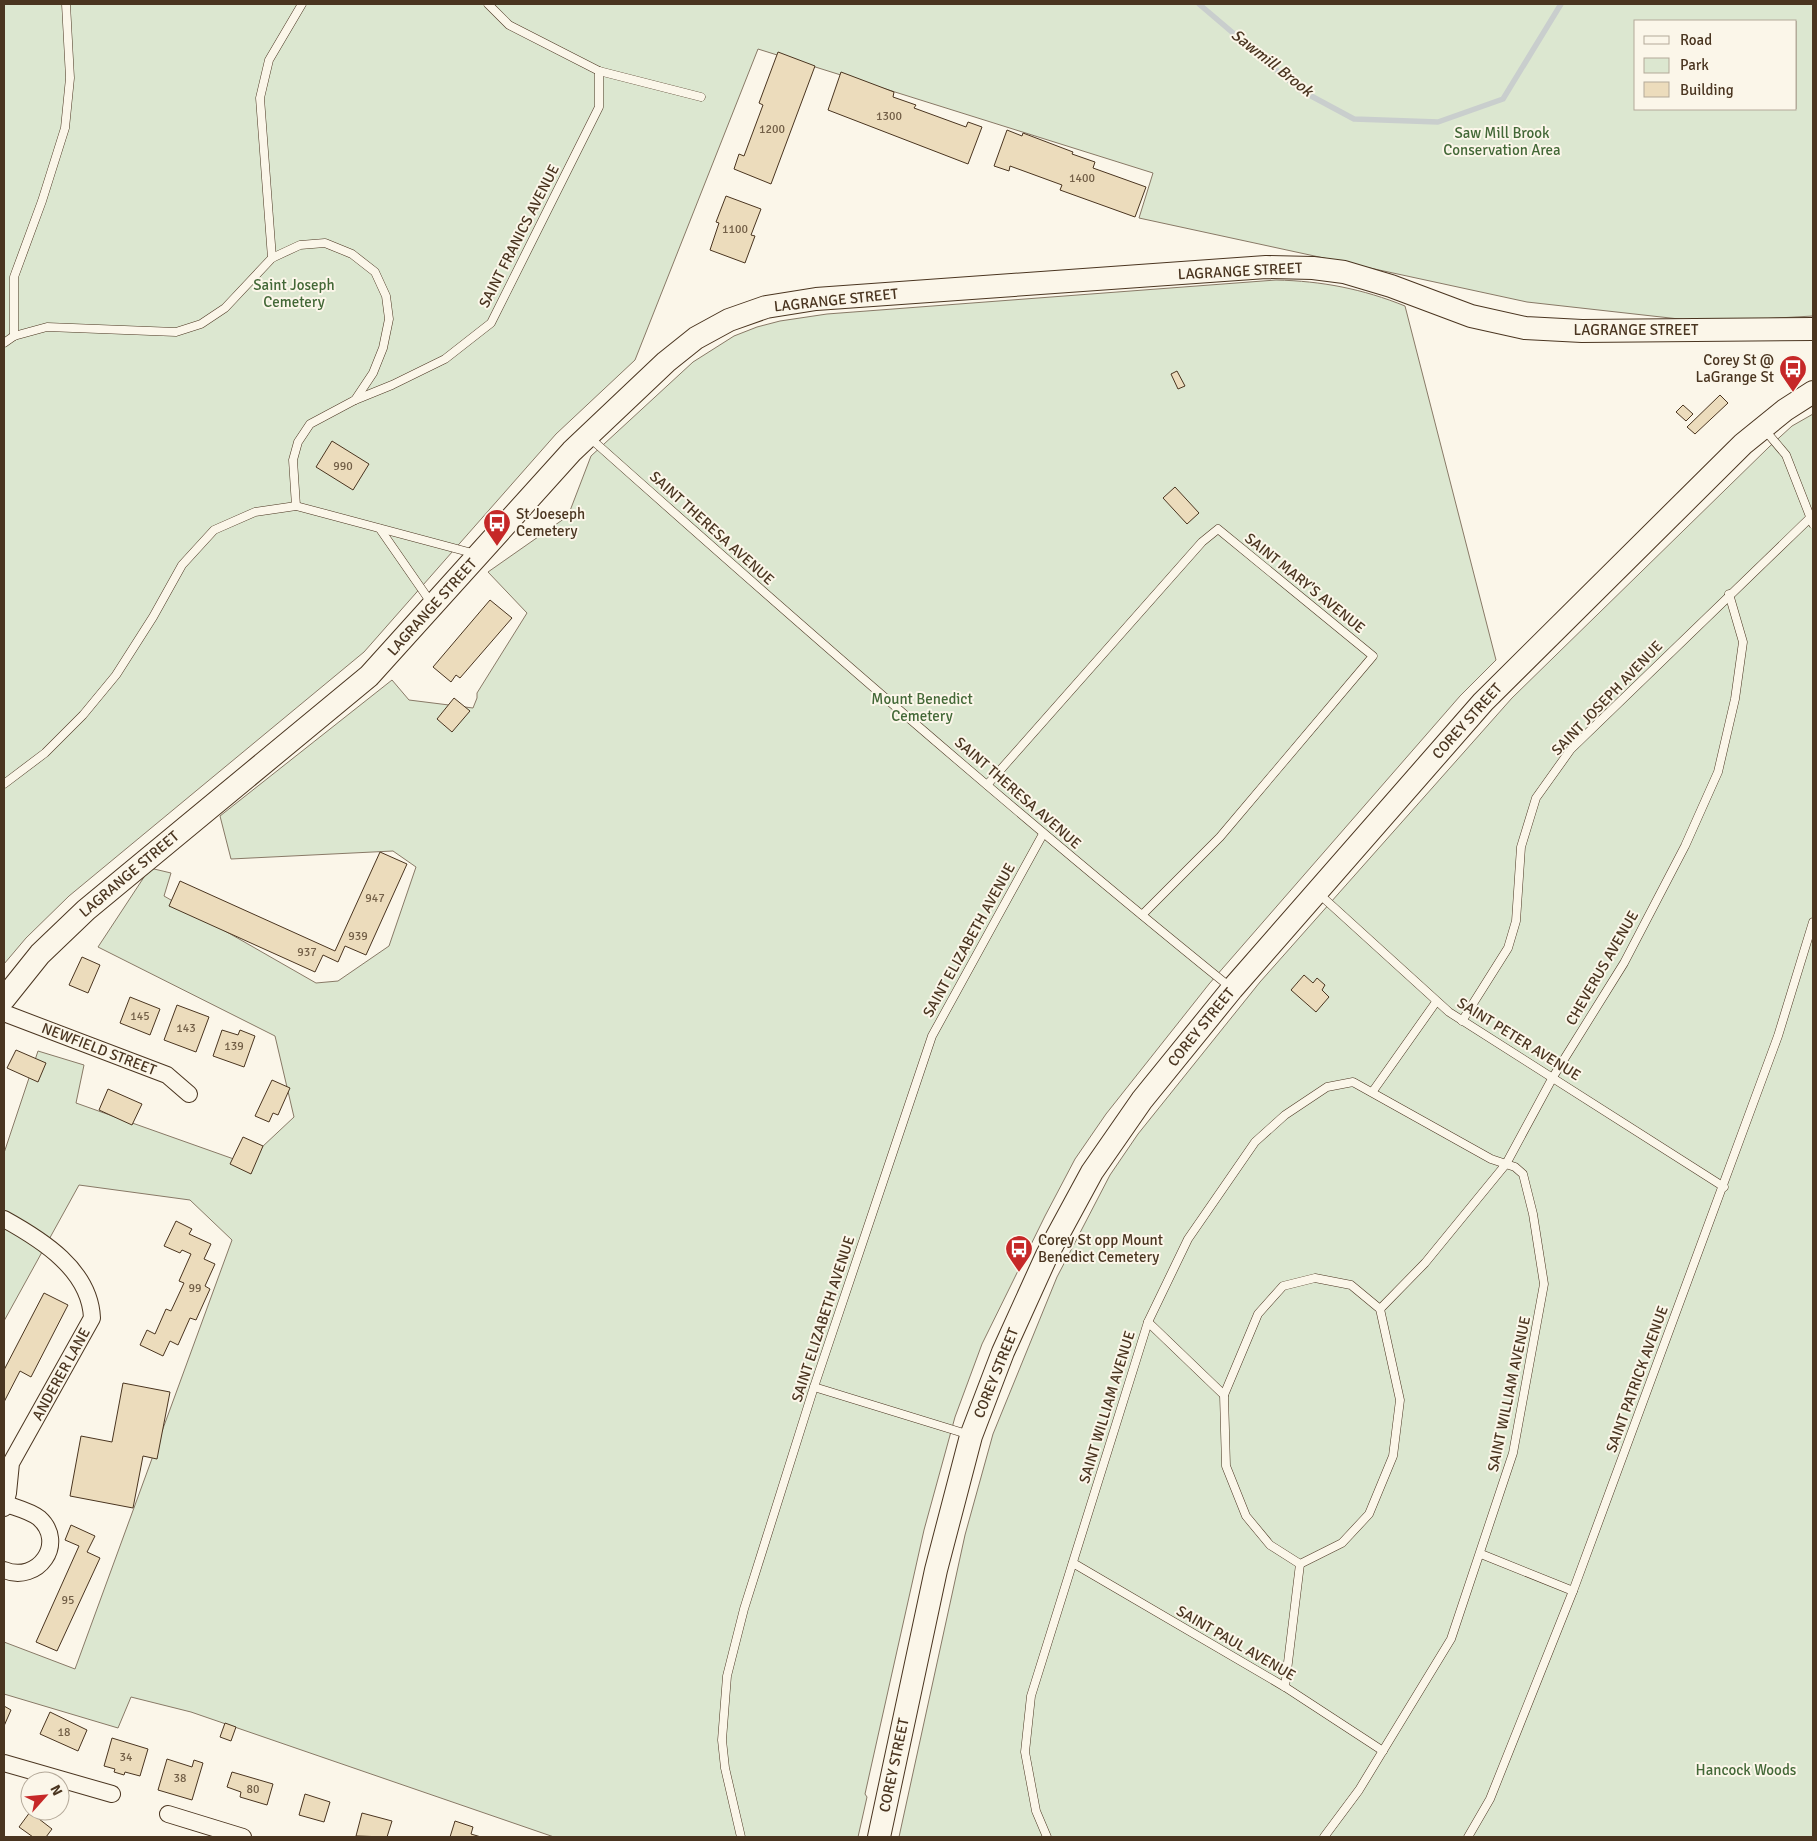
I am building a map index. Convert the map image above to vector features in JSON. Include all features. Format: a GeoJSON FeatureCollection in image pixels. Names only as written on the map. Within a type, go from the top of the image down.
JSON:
{"type":"FeatureCollection","features":[{"type":"Feature","properties":{"kind":"main road","name":"LAGRANGE STREET"},"geometry":{"type":"LineString","coordinates":[[4,999],[27,969],[70,925],[369,676],[586,435],[666,362],[707,332],[729,320],[766,307],[816,299],[1266,267],[1299,267],[1358,275],[1471,316],[1525,328],[1576,331],[1813,329]]}},
{"type":"Feature","properties":{"kind":"main road","name":"COREY STREET"},"geometry":{"type":"LineString","coordinates":[[879,1837],[936,1570],[971,1436],[1003,1352],[1061,1226],[1088,1178],[1128,1119],[1232,989],[1316,891],[1507,676],[1726,460],[1762,428],[1813,392]]}},
{"type":"Feature","properties":{"kind":"street","name":"NEWFIELD STREET"},"geometry":{"type":"LineString","coordinates":[[4,1013],[167,1076],[175,1080],[189,1094]]}},
{"type":"Feature","properties":{"kind":"street","name":"ANDERER LANE"},"geometry":{"type":"LineString","coordinates":[[4,1219],[44,1246],[77,1274],[90,1300],[92,1318],[11,1463],[5,1506],[31,1513],[39,1518],[49,1536],[49,1547],[46,1557],[31,1571],[21,1574],[4,1570]]}},
{"type":"Feature","properties":{"kind":"street"},"geometry":{"type":"LineString","coordinates":[[4,1763],[112,1794]]}},
{"type":"Feature","properties":{"kind":"street"},"geometry":{"type":"LineString","coordinates":[[168,1814],[243,1837]]}},
{"type":"Feature","properties":{"kind":"lane"},"geometry":{"type":"LineString","coordinates":[[14,336],[14,277],[42,201],[65,128],[70,78],[66,4]]}},
{"type":"Feature","properties":{"kind":"lane"},"geometry":{"type":"LineString","coordinates":[[272,258],[260,98],[270,60],[302,4]]}},
{"type":"Feature","properties":{"kind":"lane"},"geometry":{"type":"LineString","coordinates":[[488,4],[509,25],[599,71],[701,97]]}},
{"type":"Feature","properties":{"kind":"lane","name":"SAINT FRANICS AVENUE"},"geometry":{"type":"LineString","coordinates":[[296,506],[293,460],[298,442],[310,424],[355,400],[392,386],[445,359],[491,324],[599,107],[599,71]]}},
{"type":"Feature","properties":{"kind":"lane","name":"SAINT FRANICS AVENUE"},"geometry":{"type":"LineString","coordinates":[[4,343],[14,336],[47,327],[176,332],[201,324],[225,308],[272,258],[300,245],[325,243],[352,254],[376,272],[386,296],[390,320],[383,348],[373,373],[355,400]]}},
{"type":"Feature","properties":{"kind":"lane"},"geometry":{"type":"LineString","coordinates":[[1762,428],[1786,456],[1812,521]]}},
{"type":"Feature","properties":{"kind":"lane","name":"SAINT THERESA AVENUE"},"geometry":{"type":"LineString","coordinates":[[586,435],[987,786],[1232,989]]}},
{"type":"Feature","properties":{"kind":"lane"},"geometry":{"type":"LineString","coordinates":[[4,784],[44,754],[83,715],[116,675],[153,617],[182,565],[214,530],[254,512],[296,506],[478,555]]}},
{"type":"Feature","properties":{"kind":"lane","name":"SAINT JOSEPH AVENUE"},"geometry":{"type":"LineString","coordinates":[[1462,1021],[1508,948],[1516,921],[1521,847],[1536,798],[1571,749],[1729,594],[1812,521]]}},
{"type":"Feature","properties":{"kind":"lane"},"geometry":{"type":"LineString","coordinates":[[380,529],[433,606]]}},
{"type":"Feature","properties":{"kind":"lane","name":"SAINT MARY'S AVENUE"},"geometry":{"type":"LineString","coordinates":[[987,786],[1202,542],[1218,529],[1373,656],[1220,837],[1142,915]]}},
{"type":"Feature","properties":{"kind":"lane","name":"CHEVERUS AVENUE"},"geometry":{"type":"LineString","coordinates":[[1380,1309],[1425,1263],[1506,1164],[1553,1076],[1624,963],[1686,846],[1718,772],[1735,699],[1743,642],[1729,594]]}},
{"type":"Feature","properties":{"kind":"lane","name":"SAINT ELIZABETH AVENUE"},"geometry":{"type":"LineString","coordinates":[[741,1837],[723,1753],[722,1723],[727,1676],[744,1609],[814,1387],[932,1036],[1043,834]]}},
{"type":"Feature","properties":{"kind":"lane","name":"SAINT PETER AVENUE"},"geometry":{"type":"LineString","coordinates":[[1316,891],[1436,1002],[1462,1021],[1553,1076],[1724,1187]]}},
{"type":"Feature","properties":{"kind":"lane","name":"SAINT PATRICK AVENUE"},"geometry":{"type":"LineString","coordinates":[[1468,1837],[1490,1799],[1573,1591],[1724,1187],[1778,1036],[1813,922]]}},
{"type":"Feature","properties":{"kind":"lane"},"geometry":{"type":"LineString","coordinates":[[1373,1091],[1436,1002]]}},
{"type":"Feature","properties":{"kind":"lane","name":"SAINT WILLIAM AVENUE"},"geometry":{"type":"LineString","coordinates":[[1047,1837],[1036,1811],[1025,1752],[1031,1696],[1148,1322],[1188,1239],[1255,1142],[1285,1115],[1327,1087],[1353,1082],[1373,1091],[1523,1174],[1533,1214],[1544,1284],[1514,1453],[1451,1639],[1359,1790],[1324,1837]]}},
{"type":"Feature","properties":{"kind":"lane"},"geometry":{"type":"LineString","coordinates":[[1315,1278],[1351,1285],[1380,1309],[1400,1400],[1393,1456],[1369,1514],[1342,1543],[1300,1564],[1270,1545],[1246,1516],[1226,1466],[1224,1395],[1258,1314],[1283,1286],[1315,1278]]}},
{"type":"Feature","properties":{"kind":"lane"},"geometry":{"type":"LineString","coordinates":[[1148,1322],[1224,1395]]}},
{"type":"Feature","properties":{"kind":"lane"},"geometry":{"type":"LineString","coordinates":[[814,1387],[971,1436]]}},
{"type":"Feature","properties":{"kind":"lane"},"geometry":{"type":"LineString","coordinates":[[1481,1554],[1573,1591]]}},
{"type":"Feature","properties":{"kind":"lane","name":"SAINT PAUL AVENUE"},"geometry":{"type":"LineString","coordinates":[[1073,1563],[1285,1687],[1383,1751]]}},
{"type":"Feature","properties":{"kind":"lane"},"geometry":{"type":"LineString","coordinates":[[1285,1687],[1300,1564]]}},
{"type":"Feature","properties":{"kind":"green space","name":"Saint Joseph Cemetery"},"geometry":{"type":"Polygon","coordinates":[[[4,4],[1813,4],[1813,316],[1706,322],[1527,302],[1139,218],[1153,173],[758,49],[635,360],[556,434],[364,652],[69,896],[26,938],[4,964],[4,4]]]}},
{"type":"Feature","properties":{"kind":"green space","name":"Mount Benedict Cemetery"},"geometry":{"type":"Polygon","coordinates":[[[1276,280],[1310,282],[1342,287],[1374,295],[1405,306],[1496,660],[1460,696],[1209,984],[1106,1114],[1075,1159],[982,1344],[955,1417],[924,1530],[865,1794],[867,1797],[858,1837],[554,1837],[191,1712],[131,1697],[118,1728],[4,1694],[4,1642],[75,1669],[232,1240],[190,1200],[79,1185],[4,1321],[4,1153],[38,1051],[84,1065],[76,1103],[245,1163],[294,1117],[275,1036],[98,947],[150,868],[171,873],[164,896],[316,983],[338,981],[389,946],[416,867],[393,851],[231,859],[220,816],[392,680],[409,700],[473,708],[477,693],[527,613],[488,572],[568,516],[591,456],[693,362],[734,336],[780,321],[827,314],[1276,280]]]}},
{"type":"Feature","properties":{"kind":"green space","name":"Hancock Woods"},"geometry":{"type":"Polygon","coordinates":[[[1813,414],[1813,1837],[899,1837],[965,1535],[993,1434],[1057,1277],[1110,1175],[1138,1134],[1260,982],[1512,698],[1769,447],[1792,426],[1813,414]]]}},
{"type":"Feature","properties":{"kind":"building"},"geometry":{"type":"Polygon","coordinates":[[[778,52],[815,66],[771,184],[734,169],[739,154],[744,156],[763,105],[759,103],[778,52]]]}},
{"type":"Feature","properties":{"kind":"building"},"geometry":{"type":"Polygon","coordinates":[[[841,72],[894,92],[893,97],[916,105],[914,108],[966,127],[968,122],[982,127],[968,164],[828,110],[841,72]]]}},
{"type":"Feature","properties":{"kind":"building"},"geometry":{"type":"Polygon","coordinates":[[[1007,130],[1022,136],[1023,133],[1073,152],[1072,154],[1095,162],[1093,168],[1146,187],[1135,217],[1060,190],[1062,185],[1010,166],[1009,171],[994,166],[1007,130]]]}},
{"type":"Feature","properties":{"kind":"building"},"geometry":{"type":"Polygon","coordinates":[[[726,196],[761,209],[751,235],[755,236],[745,263],[710,250],[719,223],[716,222],[726,196]]]}},
{"type":"Feature","properties":{"kind":"building"},"geometry":{"type":"Polygon","coordinates":[[[1177,371],[1185,386],[1178,389],[1171,374],[1177,371]]]}},
{"type":"Feature","properties":{"kind":"building"},"geometry":{"type":"Polygon","coordinates":[[[1720,395],[1728,403],[1695,434],[1687,427],[1720,395]]]}},
{"type":"Feature","properties":{"kind":"building"},"geometry":{"type":"Polygon","coordinates":[[[1683,405],[1693,414],[1686,421],[1676,412],[1683,405]]]}},
{"type":"Feature","properties":{"kind":"building"},"geometry":{"type":"Polygon","coordinates":[[[332,441],[369,464],[353,490],[316,467],[332,441]]]}},
{"type":"Feature","properties":{"kind":"building"},"geometry":{"type":"Polygon","coordinates":[[[1175,487],[1199,513],[1187,524],[1163,498],[1175,487]]]}},
{"type":"Feature","properties":{"kind":"building"},"geometry":{"type":"Polygon","coordinates":[[[490,600],[512,618],[460,678],[456,675],[451,682],[433,667],[490,600]]]}},
{"type":"Feature","properties":{"kind":"building"},"geometry":{"type":"Polygon","coordinates":[[[454,698],[470,711],[452,732],[437,719],[454,698]]]}},
{"type":"Feature","properties":{"kind":"building"},"geometry":{"type":"Polygon","coordinates":[[[380,852],[407,864],[366,955],[345,946],[338,962],[323,955],[315,972],[169,906],[180,881],[335,951],[380,852]]]}},
{"type":"Feature","properties":{"kind":"building"},"geometry":{"type":"Polygon","coordinates":[[[82,957],[100,965],[88,993],[69,985],[82,957]]]}},
{"type":"Feature","properties":{"kind":"building"},"geometry":{"type":"Polygon","coordinates":[[[1304,975],[1313,983],[1317,978],[1325,985],[1322,990],[1329,997],[1316,1012],[1291,990],[1304,975]]]}},
{"type":"Feature","properties":{"kind":"building"},"geometry":{"type":"Polygon","coordinates":[[[130,997],[160,1009],[150,1035],[120,1023],[130,997]]]}},
{"type":"Feature","properties":{"kind":"building"},"geometry":{"type":"Polygon","coordinates":[[[177,1005],[209,1017],[196,1052],[164,1040],[177,1005]]]}},
{"type":"Feature","properties":{"kind":"building"},"geometry":{"type":"Polygon","coordinates":[[[222,1030],[238,1035],[240,1030],[255,1036],[244,1067],[213,1056],[222,1030]]]}},
{"type":"Feature","properties":{"kind":"building"},"geometry":{"type":"Polygon","coordinates":[[[16,1050],[46,1063],[38,1082],[7,1068],[16,1050]]]}},
{"type":"Feature","properties":{"kind":"building"},"geometry":{"type":"Polygon","coordinates":[[[272,1080],[290,1088],[278,1115],[273,1113],[269,1122],[255,1116],[272,1080]]]}},
{"type":"Feature","properties":{"kind":"building"},"geometry":{"type":"Polygon","coordinates":[[[108,1089],[142,1104],[132,1125],[99,1110],[108,1089]]]}},
{"type":"Feature","properties":{"kind":"building"},"geometry":{"type":"Polygon","coordinates":[[[243,1137],[263,1146],[251,1174],[230,1164],[243,1137]]]}},
{"type":"Feature","properties":{"kind":"building"},"geometry":{"type":"Polygon","coordinates":[[[176,1221],[192,1229],[189,1234],[211,1244],[204,1259],[215,1264],[205,1286],[210,1289],[196,1320],[190,1318],[178,1345],[170,1341],[163,1356],[140,1345],[147,1330],[155,1334],[166,1309],[171,1311],[184,1283],[179,1281],[191,1254],[182,1250],[180,1253],[164,1246],[176,1221]]]}},
{"type":"Feature","properties":{"kind":"building"},"geometry":{"type":"Polygon","coordinates":[[[44,1293],[68,1305],[31,1377],[20,1371],[4,1402],[4,1370],[44,1293]]]}},
{"type":"Feature","properties":{"kind":"building"},"geometry":{"type":"Polygon","coordinates":[[[123,1383],[170,1392],[157,1459],[143,1456],[133,1508],[70,1496],[81,1436],[112,1442],[123,1383]]]}},
{"type":"Feature","properties":{"kind":"building"},"geometry":{"type":"Polygon","coordinates":[[[71,1525],[95,1536],[87,1552],[100,1558],[57,1651],[36,1642],[79,1546],[65,1540],[71,1525]]]}},
{"type":"Feature","properties":{"kind":"building"},"geometry":{"type":"Polygon","coordinates":[[[4,1706],[11,1710],[4,1726],[4,1706]]]}},
{"type":"Feature","properties":{"kind":"building"},"geometry":{"type":"Polygon","coordinates":[[[50,1712],[87,1730],[78,1751],[40,1734],[50,1712]]]}},
{"type":"Feature","properties":{"kind":"building"},"geometry":{"type":"Polygon","coordinates":[[[225,1723],[236,1727],[231,1741],[220,1737],[225,1723]]]}},
{"type":"Feature","properties":{"kind":"building"},"geometry":{"type":"Polygon","coordinates":[[[112,1738],[148,1749],[140,1776],[125,1772],[124,1775],[114,1772],[115,1769],[104,1766],[112,1738]]]}},
{"type":"Feature","properties":{"kind":"building"},"geometry":{"type":"Polygon","coordinates":[[[167,1759],[192,1767],[194,1760],[203,1763],[192,1800],[158,1790],[167,1759]]]}},
{"type":"Feature","properties":{"kind":"building"},"geometry":{"type":"Polygon","coordinates":[[[232,1772],[273,1784],[267,1805],[240,1797],[241,1792],[227,1787],[232,1772]]]}},
{"type":"Feature","properties":{"kind":"building"},"geometry":{"type":"Polygon","coordinates":[[[305,1794],[330,1802],[324,1822],[299,1815],[305,1794]]]}},
{"type":"Feature","properties":{"kind":"building"},"geometry":{"type":"Polygon","coordinates":[[[362,1813],[392,1821],[387,1837],[356,1836],[362,1813]]]}},
{"type":"Feature","properties":{"kind":"building"},"geometry":{"type":"Polygon","coordinates":[[[23,1821],[42,1821],[52,1829],[46,1837],[33,1837],[19,1827],[23,1821]]]}},
{"type":"Feature","properties":{"kind":"building"},"geometry":{"type":"Polygon","coordinates":[[[455,1821],[473,1827],[471,1834],[481,1837],[450,1837],[455,1821]]]}},
{"type":"Feature","properties":{"kind":"waterway","name":"Sawmill Brook"},"geometry":{"type":"LineString","coordinates":[[1199,4],[1300,90],[1354,119],[1438,122],[1503,99],[1561,4]]}},
{"type":"Feature","properties":{"kind":"place","name":"Corey St @ LaGrange St"},"geometry":{"type":"Point","coordinates":[1793,393]}},
{"type":"Feature","properties":{"kind":"place","name":"St Joeseph Cemetery"},"geometry":{"type":"Point","coordinates":[497,547]}},
{"type":"Feature","properties":{"kind":"place","name":"Corey St opp Mount Benedict Cemetery"},"geometry":{"type":"Point","coordinates":[1019,1273]}},
{"type":"Feature","properties":{"kind":"park label","name":"Saw Mill Brook Conservation Area"},"geometry":{"type":"Point","coordinates":[1502,142]}}]}
